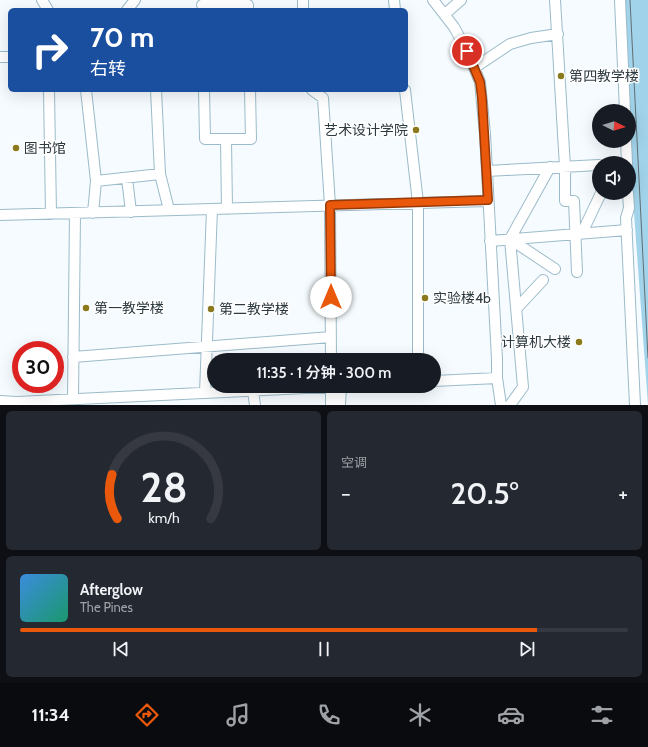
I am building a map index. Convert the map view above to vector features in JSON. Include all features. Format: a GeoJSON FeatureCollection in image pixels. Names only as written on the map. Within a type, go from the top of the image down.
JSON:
{"type":"FeatureCollection","features":[{"type":"Feature","properties":{"kind":"street"},"geometry":{"type":"LineString","coordinates":[[129,8],[135,0]]}},
{"type":"Feature","properties":{"kind":"street"},"geometry":{"type":"LineString","coordinates":[[433,0],[454,27],[480,82],[487,171],[497,378],[501,405]]}},
{"type":"Feature","properties":{"kind":"street"},"geometry":{"type":"LineString","coordinates":[[445,14],[461,0]]}},
{"type":"Feature","properties":{"kind":"street"},"geometry":{"type":"LineString","coordinates":[[555,0],[565,167],[565,201],[574,201],[578,234],[577,272]]}},
{"type":"Feature","properties":{"kind":"street"},"geometry":{"type":"LineString","coordinates":[[620,0],[625,104]]}},
{"type":"Feature","properties":{"kind":"street"},"geometry":{"type":"LineString","coordinates":[[202,5],[248,5],[248,8]]}},
{"type":"Feature","properties":{"kind":"street"},"geometry":{"type":"LineString","coordinates":[[474,68],[510,44],[531,38],[558,34]]}},
{"type":"Feature","properties":{"kind":"street"},"geometry":{"type":"LineString","coordinates":[[49,92],[52,214]]}},
{"type":"Feature","properties":{"kind":"street"},"geometry":{"type":"LineString","coordinates":[[86,92],[96,181],[94,213]]}},
{"type":"Feature","properties":{"kind":"street"},"geometry":{"type":"LineString","coordinates":[[156,92],[160,174],[169,210]]}},
{"type":"Feature","properties":{"kind":"street"},"geometry":{"type":"LineString","coordinates":[[204,92],[205,139],[226,140],[251,139],[250,92]]}},
{"type":"Feature","properties":{"kind":"street"},"geometry":{"type":"LineString","coordinates":[[315,92],[324,98],[330,205],[331,353]]}},
{"type":"Feature","properties":{"kind":"street"},"geometry":{"type":"LineString","coordinates":[[405,92],[418,203],[418,353]]}},
{"type":"Feature","properties":{"kind":"street"},"geometry":{"type":"LineString","coordinates":[[226,140],[227,209]]}},
{"type":"Feature","properties":{"kind":"street"},"geometry":{"type":"LineString","coordinates":[[487,171],[592,165]]}},
{"type":"Feature","properties":{"kind":"street"},"geometry":{"type":"LineString","coordinates":[[510,405],[523,387],[510,239],[550,168]]}},
{"type":"Feature","properties":{"kind":"street"},"geometry":{"type":"LineString","coordinates":[[96,181],[160,174]]}},
{"type":"Feature","properties":{"kind":"street"},"geometry":{"type":"LineString","coordinates":[[127,178],[131,212]]}},
{"type":"Feature","properties":{"kind":"street"},"geometry":{"type":"LineString","coordinates":[[0,216],[488,200]]}},
{"type":"Feature","properties":{"kind":"street"},"geometry":{"type":"LineString","coordinates":[[578,234],[597,200]]}},
{"type":"Feature","properties":{"kind":"street"},"geometry":{"type":"LineString","coordinates":[[628,200],[627,230],[635,405]]}},
{"type":"Feature","properties":{"kind":"street"},"geometry":{"type":"LineString","coordinates":[[0,401],[17,402],[205,393],[212,209]]}},
{"type":"Feature","properties":{"kind":"street"},"geometry":{"type":"LineString","coordinates":[[73,399],[75,213]]}},
{"type":"Feature","properties":{"kind":"street"},"geometry":{"type":"LineString","coordinates":[[490,241],[627,230]]}},
{"type":"Feature","properties":{"kind":"street"},"geometry":{"type":"LineString","coordinates":[[510,239],[555,269]]}},
{"type":"Feature","properties":{"kind":"street"},"geometry":{"type":"LineString","coordinates":[[517,308],[543,280]]}},
{"type":"Feature","properties":{"kind":"street"},"geometry":{"type":"LineString","coordinates":[[73,357],[331,337]]}},
{"type":"Feature","properties":{"kind":"street"},"geometry":{"type":"LineString","coordinates":[[441,381],[497,378]]}},
{"type":"Feature","properties":{"kind":"street"},"geometry":{"type":"LineString","coordinates":[[253,393],[255,405]]}},
{"type":"Feature","properties":{"kind":"street"},"geometry":{"type":"LineString","coordinates":[[330,405],[333,393]]}},
{"type":"Feature","properties":{"kind":"street"},"geometry":{"type":"LineString","coordinates":[[337,393],[340,405]]}},
{"type":"Feature","properties":{"kind":"shaded area"},"geometry":{"type":"Polygon","coordinates":[[[623,0],[648,0],[648,405],[633,200],[636,200],[636,156],[630,156],[630,148],[636,148],[636,104],[628,104],[623,0]]]}},
{"type":"Feature","properties":{"kind":"tram line"},"geometry":{"type":"LineString","coordinates":[[630,0],[648,358]]}},
{"type":"Feature","properties":{"kind":"place","name":"第四教学楼"},"geometry":{"type":"Point","coordinates":[561,76]}},
{"type":"Feature","properties":{"kind":"place","name":"艺术设计学院"},"geometry":{"type":"Point","coordinates":[416,130]}},
{"type":"Feature","properties":{"kind":"place","name":"图书馆"},"geometry":{"type":"Point","coordinates":[16,148]}},
{"type":"Feature","properties":{"kind":"place","name":"实验楼4b"},"geometry":{"type":"Point","coordinates":[425,298]}},
{"type":"Feature","properties":{"kind":"place","name":"第一教学楼"},"geometry":{"type":"Point","coordinates":[86,308]}},
{"type":"Feature","properties":{"kind":"place","name":"第二教学楼"},"geometry":{"type":"Point","coordinates":[211,309]}},
{"type":"Feature","properties":{"kind":"place","name":"计算机大楼"},"geometry":{"type":"Point","coordinates":[579,342]}},
{"type":"Feature","properties":{"kind":"route"},"geometry":{"type":"LineString","coordinates":[[331,297],[330,205],[488,200],[485,134],[480,82],[467,51]]}}]}
